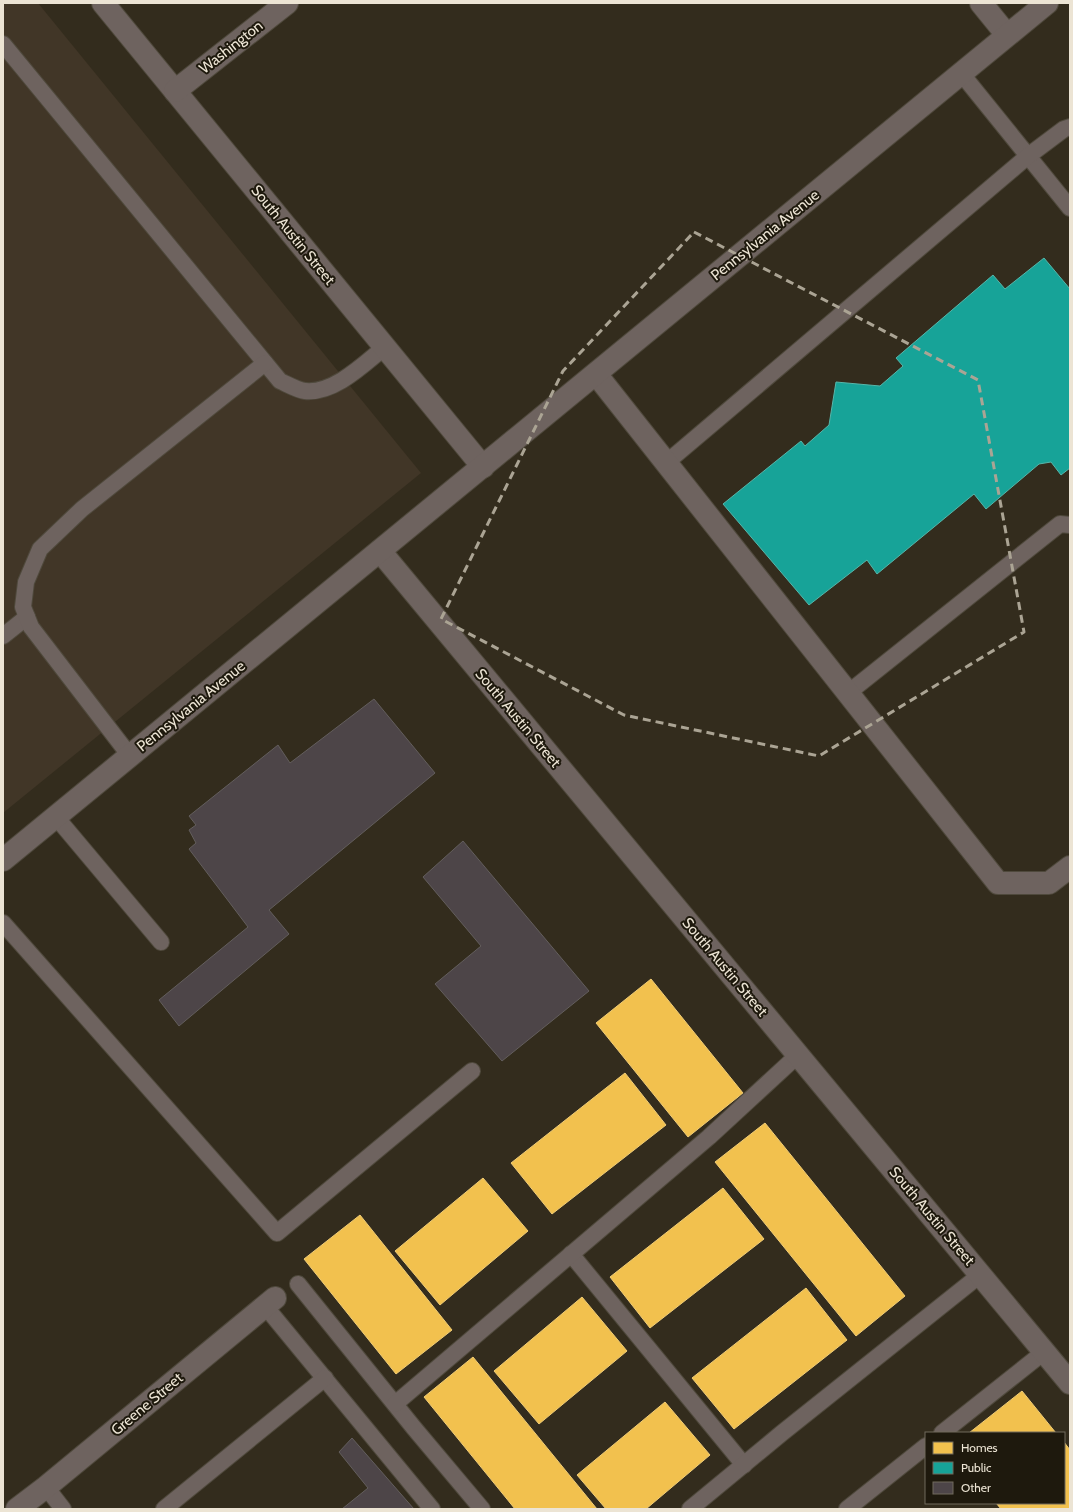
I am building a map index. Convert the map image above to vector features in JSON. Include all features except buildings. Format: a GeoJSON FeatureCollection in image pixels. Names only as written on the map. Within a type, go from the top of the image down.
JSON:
{"type":"FeatureCollection","features":[{"type":"Feature","properties":{"kind":"street","name":"South Austin Street"},"geometry":{"type":"LineString","coordinates":[[103,3],[483,467]]}},
{"type":"Feature","properties":{"kind":"street","name":"Washington"},"geometry":{"type":"LineString","coordinates":[[175,91],[287,3]]}},
{"type":"Feature","properties":{"kind":"street"},"geometry":{"type":"LineString","coordinates":[[981,3],[1007,35]]}},
{"type":"Feature","properties":{"kind":"street","name":"Pennsylvania Avenue"},"geometry":{"type":"LineString","coordinates":[[3,860],[1047,3]]}},
{"type":"Feature","properties":{"kind":"street"},"geometry":{"type":"LineString","coordinates":[[596,374],[998,883],[1049,883],[1070,867]]}},
{"type":"Feature","properties":{"kind":"street","name":"South Austin Street"},"geometry":{"type":"LineString","coordinates":[[380,551],[1070,1383]]}},
{"type":"Feature","properties":{"kind":"street","name":"Greene Street"},"geometry":{"type":"LineString","coordinates":[[17,1509],[46,1488],[270,1302]]}},
{"type":"Feature","properties":{"kind":"lane"},"geometry":{"type":"LineString","coordinates":[[3,44],[280,381],[305,391],[325,389],[349,376],[385,348]]}},
{"type":"Feature","properties":{"kind":"lane"},"geometry":{"type":"LineString","coordinates":[[961,73],[1070,208]]}},
{"type":"Feature","properties":{"kind":"lane"},"geometry":{"type":"LineString","coordinates":[[666,463],[1028,156],[1064,129],[1070,127]]}},
{"type":"Feature","properties":{"kind":"lane"},"geometry":{"type":"LineString","coordinates":[[130,756],[31,627],[23,607],[26,582],[40,549],[82,509],[264,363]]}},
{"type":"Feature","properties":{"kind":"lane"},"geometry":{"type":"LineString","coordinates":[[848,693],[1060,524],[1070,525]]}},
{"type":"Feature","properties":{"kind":"lane"},"geometry":{"type":"LineString","coordinates":[[3,636],[27,617]]}},
{"type":"Feature","properties":{"kind":"lane"},"geometry":{"type":"LineString","coordinates":[[56,817],[161,942]]}},
{"type":"Feature","properties":{"kind":"lane"},"geometry":{"type":"LineString","coordinates":[[3,923],[277,1233],[472,1071]]}},
{"type":"Feature","properties":{"kind":"lane"},"geometry":{"type":"LineString","coordinates":[[395,1404],[709,1137],[798,1055]]}},
{"type":"Feature","properties":{"kind":"lane"},"geometry":{"type":"LineString","coordinates":[[571,1254],[744,1465]]}},
{"type":"Feature","properties":{"kind":"lane"},"geometry":{"type":"LineString","coordinates":[[690,1509],[980,1275]]}},
{"type":"Feature","properties":{"kind":"lane"},"geometry":{"type":"LineString","coordinates":[[298,1284],[482,1509]]}},
{"type":"Feature","properties":{"kind":"lane"},"geometry":{"type":"LineString","coordinates":[[270,1302],[325,1378],[432,1509]]}},
{"type":"Feature","properties":{"kind":"lane"},"geometry":{"type":"LineString","coordinates":[[943,1432],[1044,1352]]}},
{"type":"Feature","properties":{"kind":"lane"},"geometry":{"type":"LineString","coordinates":[[164,1509],[325,1378]]}},
{"type":"Feature","properties":{"kind":"lane"},"geometry":{"type":"LineString","coordinates":[[847,1509],[925,1447]]}},
{"type":"Feature","properties":{"kind":"lane"},"geometry":{"type":"LineString","coordinates":[[46,1488],[63,1509]]}},
{"type":"Feature","properties":{"kind":"highlighted area"},"geometry":{"type":"Polygon","coordinates":[[[694,232],[978,380],[1024,632],[819,756],[624,715],[441,619],[563,371],[694,232]]]}},
{"type":"Feature","properties":{"kind":"shaded area"},"geometry":{"type":"Polygon","coordinates":[[[3,3],[38,3],[421,473],[3,813],[3,3]]]}}]}
